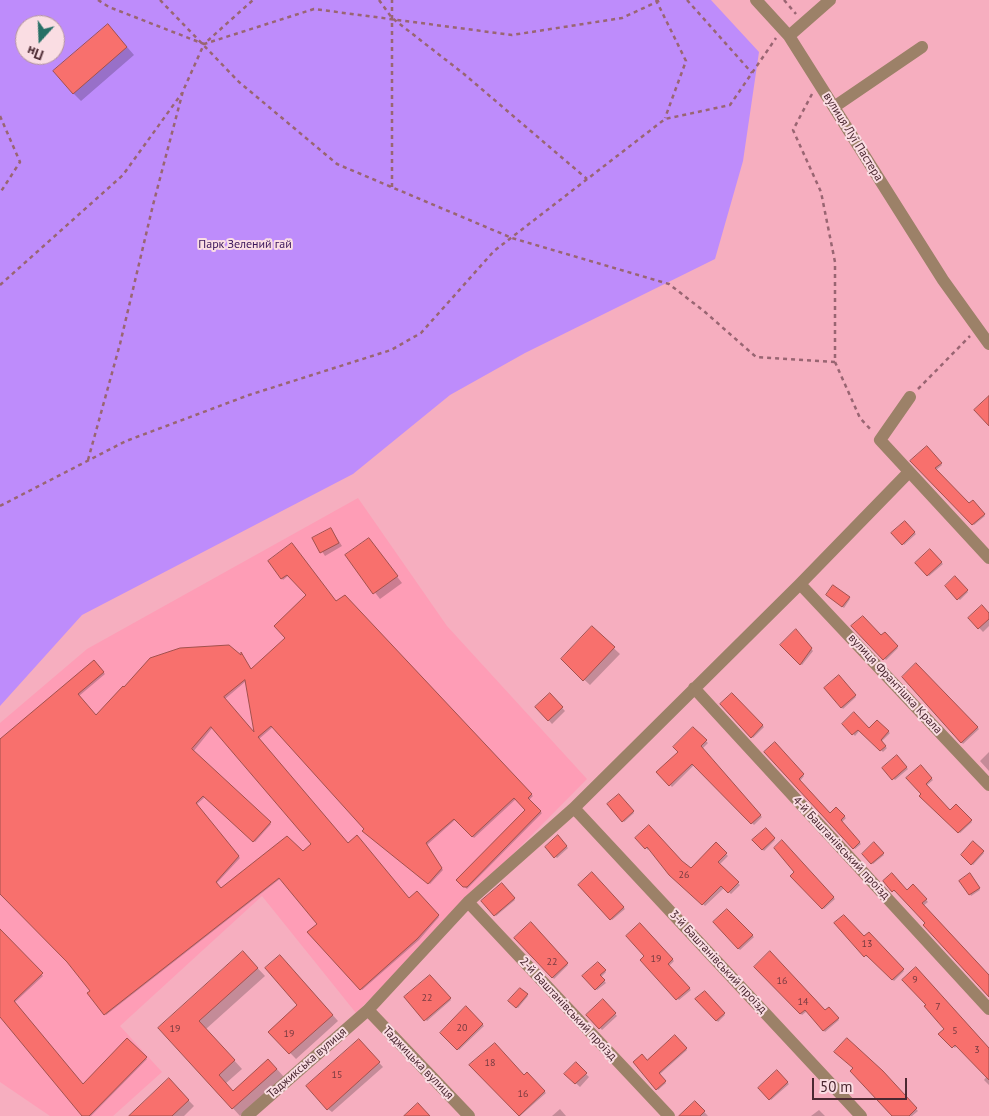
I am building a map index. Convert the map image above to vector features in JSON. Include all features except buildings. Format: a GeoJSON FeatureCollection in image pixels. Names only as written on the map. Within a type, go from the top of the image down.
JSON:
{"type":"FeatureCollection","features":[{"type":"Feature","properties":{"kind":"street","name":"вулиця Луї Пастера"},"geometry":{"type":"LineString","coordinates":[[756,0],[786,32],[943,280],[977,330],[989,344]]}},
{"type":"Feature","properties":{"kind":"street"},"geometry":{"type":"LineString","coordinates":[[786,32],[804,22],[830,0]]}},
{"type":"Feature","properties":{"kind":"street"},"geometry":{"type":"LineString","coordinates":[[834,107],[922,47]]}},
{"type":"Feature","properties":{"kind":"street"},"geometry":{"type":"LineString","coordinates":[[910,397],[880,440],[989,558]]}},
{"type":"Feature","properties":{"kind":"street","name":"Таджикська вулиця"},"geometry":{"type":"LineString","coordinates":[[247,1116],[368,1010],[468,902],[574,808],[800,584],[909,472]]}},
{"type":"Feature","properties":{"kind":"street","name":"вулиця Франтішка Крала"},"geometry":{"type":"LineString","coordinates":[[800,584],[989,785]]}},
{"type":"Feature","properties":{"kind":"street","name":"4-й Баштанівський проїзд"},"geometry":{"type":"LineString","coordinates":[[694,688],[989,1009]]}},
{"type":"Feature","properties":{"kind":"street","name":"3-й Баштанівський проїзд"},"geometry":{"type":"LineString","coordinates":[[574,808],[861,1116]]}},
{"type":"Feature","properties":{"kind":"street","name":"2-й Баштанівський проїзд"},"geometry":{"type":"LineString","coordinates":[[468,902],[669,1116]]}},
{"type":"Feature","properties":{"kind":"street","name":"Таджицька вулиця"},"geometry":{"type":"LineString","coordinates":[[368,1010],[469,1116]]}},
{"type":"Feature","properties":{"kind":"path"},"geometry":{"type":"LineString","coordinates":[[98,0],[109,7],[204,44],[314,9],[512,35],[622,18],[658,0],[686,61],[665,119]]}},
{"type":"Feature","properties":{"kind":"path"},"geometry":{"type":"LineString","coordinates":[[160,0],[239,82],[337,164],[512,238],[669,284],[705,312],[756,357],[835,362]]}},
{"type":"Feature","properties":{"kind":"path"},"geometry":{"type":"LineString","coordinates":[[88,460],[120,344],[153,204],[183,91],[204,44],[253,0]]}},
{"type":"Feature","properties":{"kind":"path"},"geometry":{"type":"LineString","coordinates":[[379,0],[392,18],[464,74],[587,179]]}},
{"type":"Feature","properties":{"kind":"path"},"geometry":{"type":"LineString","coordinates":[[392,0],[392,187]]}},
{"type":"Feature","properties":{"kind":"path"},"geometry":{"type":"LineString","coordinates":[[687,0],[752,72]]}},
{"type":"Feature","properties":{"kind":"path"},"geometry":{"type":"LineString","coordinates":[[784,0],[804,22]]}},
{"type":"Feature","properties":{"kind":"path"},"geometry":{"type":"LineString","coordinates":[[0,506],[126,441],[249,395],[390,350],[421,333],[494,251],[665,119],[730,105],[752,72],[786,32]]}},
{"type":"Feature","properties":{"kind":"path"},"geometry":{"type":"LineString","coordinates":[[818,82],[793,130],[821,192],[836,262],[835,362],[860,418],[880,440]]}},
{"type":"Feature","properties":{"kind":"path"},"geometry":{"type":"LineString","coordinates":[[0,285],[123,175],[183,91]]}},
{"type":"Feature","properties":{"kind":"path"},"geometry":{"type":"LineString","coordinates":[[0,116],[20,162],[0,193]]}},
{"type":"Feature","properties":{"kind":"path"},"geometry":{"type":"LineString","coordinates":[[910,397],[977,330]]}},
{"type":"Feature","properties":{"kind":"shaded area"},"geometry":{"type":"Polygon","coordinates":[[[358,498],[447,626],[587,779],[356,1013],[262,896],[120,1026],[162,1072],[113,1116],[50,1116],[0,1082],[0,723],[87,649],[358,498]]]}},
{"type":"Feature","properties":{"kind":"green space","name":"Парк Зелений гай"},"geometry":{"type":"Polygon","coordinates":[[[0,0],[711,0],[759,52],[743,161],[715,259],[525,353],[450,395],[353,474],[82,615],[0,706],[0,0]]]}}]}
